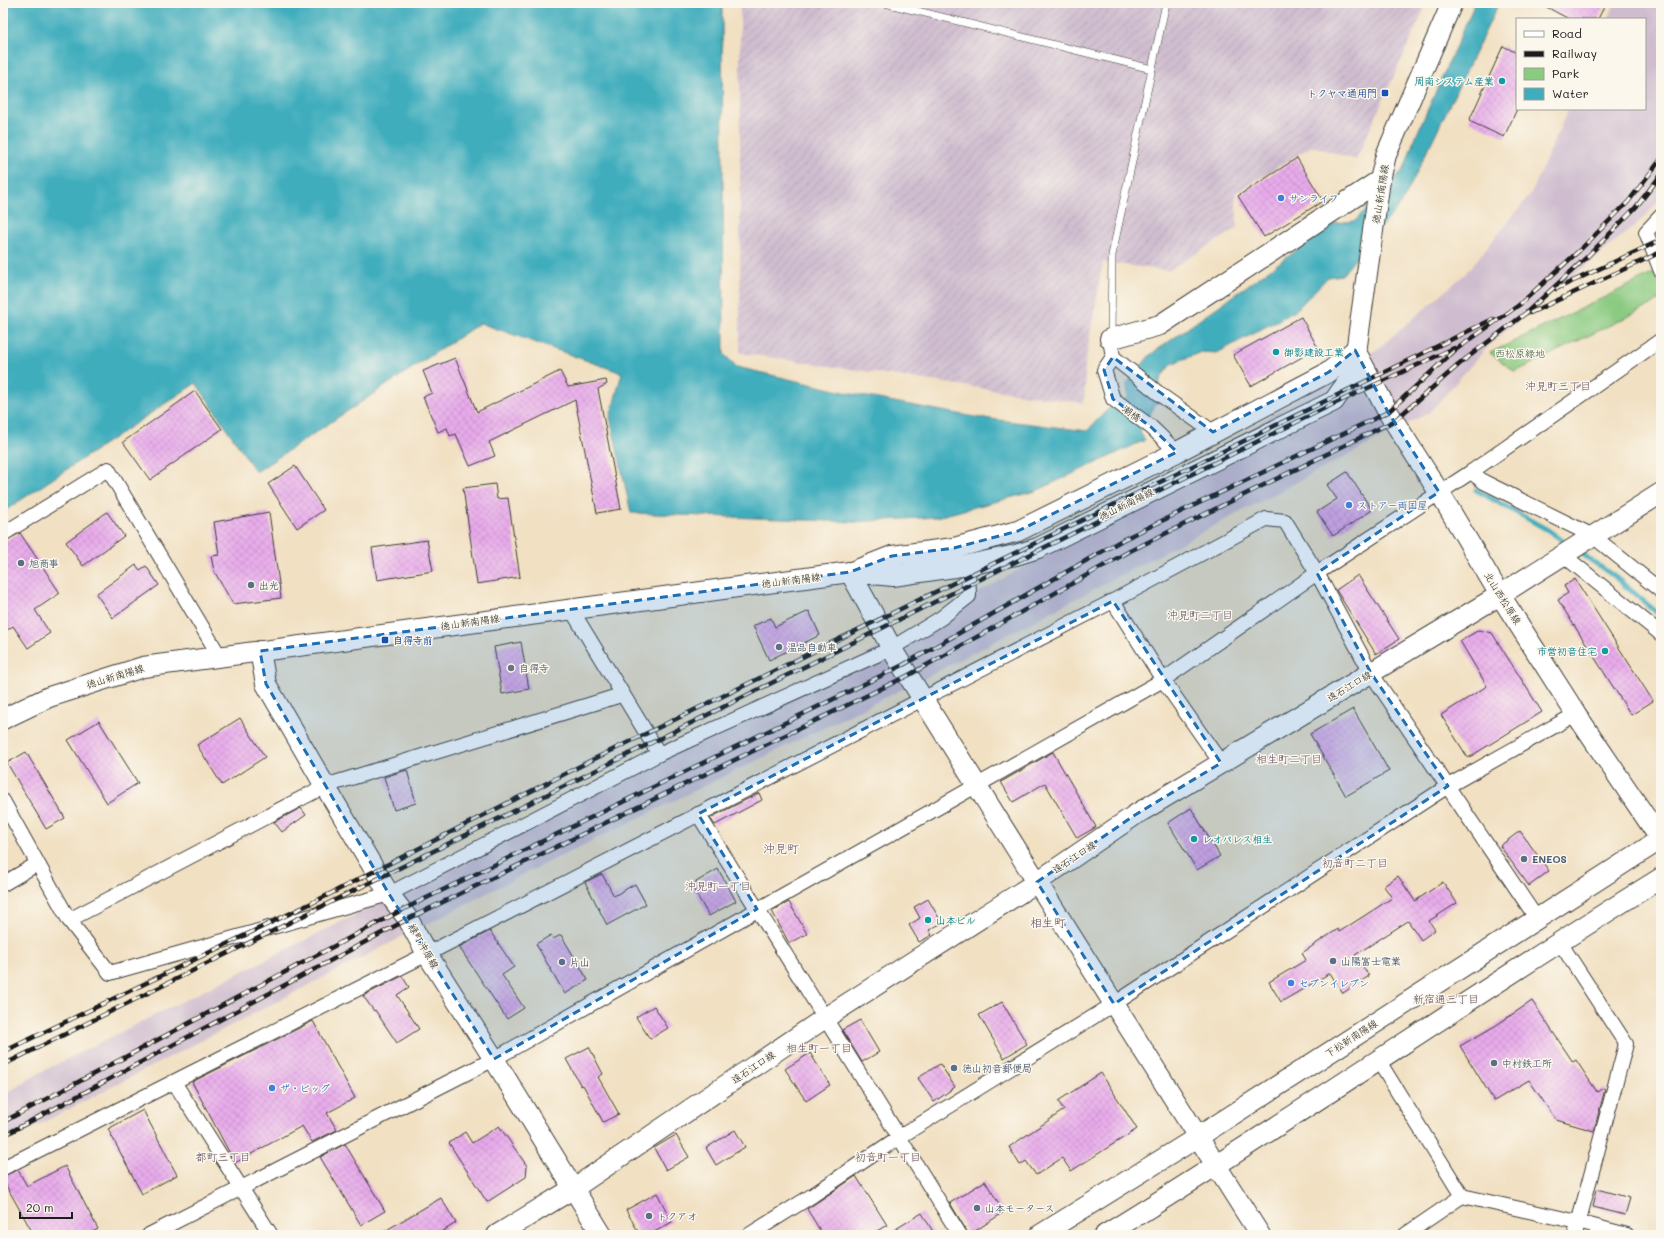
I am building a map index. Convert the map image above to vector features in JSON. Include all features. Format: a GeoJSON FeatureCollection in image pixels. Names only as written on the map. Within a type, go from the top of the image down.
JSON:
{"type":"FeatureCollection","features":[{"type":"Feature","properties":{"kind":"main road","name":"徳山新南陽線"},"geometry":{"type":"LineString","coordinates":[[3,718],[49,696],[143,667],[850,572],[893,576],[968,565],[1016,555],[1038,548],[1334,401],[1353,374],[1355,350],[1380,185],[1386,155],[1452,3]]}},
{"type":"Feature","properties":{"kind":"main road"},"geometry":{"type":"LineString","coordinates":[[1112,348],[1160,325],[1380,185]]}},
{"type":"Feature","properties":{"kind":"main road","name":"徳山新南陽線"},"geometry":{"type":"LineString","coordinates":[[850,572],[892,556],[954,548],[1018,530],[1177,452],[1329,372],[1355,350]]}},
{"type":"Feature","properties":{"kind":"main road","name":"北山西松原線"},"geometry":{"type":"LineString","coordinates":[[1355,350],[1388,412],[1439,492],[1500,595],[1576,714],[1661,839]]}},
{"type":"Feature","properties":{"kind":"main road","name":"遠石江口線"},"geometry":{"type":"LineString","coordinates":[[497,1235],[574,1188],[825,1018],[1037,882],[1135,815],[1500,595],[1563,554],[1661,494]]}},
{"type":"Feature","properties":{"kind":"main road"},"geometry":{"type":"LineString","coordinates":[[850,572],[892,648],[977,786],[1260,1235]]}},
{"type":"Feature","properties":{"kind":"main road","name":"緑町沖原線"},"geometry":{"type":"LineString","coordinates":[[260,651],[266,684],[325,786],[389,894],[408,919],[427,954],[494,1059],[602,1235]]}},
{"type":"Feature","properties":{"kind":"main road","name":"下松新南陽線"},"geometry":{"type":"LineString","coordinates":[[1040,1235],[1198,1137],[1661,839]]}},
{"type":"Feature","properties":{"kind":"main road"},"geometry":{"type":"LineString","coordinates":[[1105,1235],[1217,1166],[1559,941],[1661,878]]}},
{"type":"Feature","properties":{"kind":"street"},"geometry":{"type":"LineString","coordinates":[[1661,216],[1646,232],[1661,271]]}},
{"type":"Feature","properties":{"kind":"street"},"geometry":{"type":"LineString","coordinates":[[149,1235],[494,1059],[1163,680],[1317,572],[1471,472],[1661,340]]}},
{"type":"Feature","properties":{"kind":"street"},"geometry":{"type":"LineString","coordinates":[[1112,348],[1130,372],[1213,432]]}},
{"type":"Feature","properties":{"kind":"street","name":"潮橋"},"geometry":{"type":"LineString","coordinates":[[1112,348],[1104,370],[1113,399],[1151,427],[1177,452]]}},
{"type":"Feature","properties":{"kind":"street"},"geometry":{"type":"LineString","coordinates":[[3,534],[108,469],[220,657]]}},
{"type":"Feature","properties":{"kind":"street"},"geometry":{"type":"LineString","coordinates":[[1471,472],[1484,482],[1588,539],[1661,591]]}},
{"type":"Feature","properties":{"kind":"street"},"geometry":{"type":"LineString","coordinates":[[3,1168],[427,954],[923,698],[1113,602],[1266,519],[1285,521],[1317,572],[1370,673],[1537,919]]}},
{"type":"Feature","properties":{"kind":"street"},"geometry":{"type":"LineString","coordinates":[[1563,554],[1661,634]]}},
{"type":"Feature","properties":{"kind":"street"},"geometry":{"type":"LineString","coordinates":[[3,801],[69,920],[110,973],[389,894],[659,754],[892,648],[941,618],[969,596],[968,565]]}},
{"type":"Feature","properties":{"kind":"street"},"geometry":{"type":"LineString","coordinates":[[1113,602],[1163,680],[1221,763]]}},
{"type":"Feature","properties":{"kind":"street"},"geometry":{"type":"LineString","coordinates":[[570,609],[621,695],[659,754]]}},
{"type":"Feature","properties":{"kind":"street"},"geometry":{"type":"LineString","coordinates":[[69,920],[325,786],[621,695]]}},
{"type":"Feature","properties":{"kind":"street"},"geometry":{"type":"LineString","coordinates":[[749,1235],[813,1195],[898,1138],[1114,1004],[1448,786],[1576,714]]}},
{"type":"Feature","properties":{"kind":"street"},"geometry":{"type":"LineString","coordinates":[[698,814],[898,1138],[960,1235]]}},
{"type":"Feature","properties":{"kind":"street"},"geometry":{"type":"LineString","coordinates":[[3,884],[37,864]]}},
{"type":"Feature","properties":{"kind":"street"},"geometry":{"type":"LineString","coordinates":[[1559,941],[1626,1044],[1576,1228]]}},
{"type":"Feature","properties":{"kind":"street"},"geometry":{"type":"LineString","coordinates":[[1378,1060],[1462,1196],[1576,1228],[1627,1235]]}},
{"type":"Feature","properties":{"kind":"street"},"geometry":{"type":"LineString","coordinates":[[174,1082],[271,1235]]}},
{"type":"Feature","properties":{"kind":"street"},"geometry":{"type":"LineString","coordinates":[[1405,1235],[1462,1196]]}},
{"type":"Feature","properties":{"kind":"lane"},"geometry":{"type":"LineString","coordinates":[[885,3],[1152,69]]}},
{"type":"Feature","properties":{"kind":"lane"},"geometry":{"type":"LineString","coordinates":[[1112,348],[1112,255],[1166,3]]}},
{"type":"Feature","properties":{"kind":"highlighted area"},"geometry":{"type":"Polygon","coordinates":[[[1355,350],[1388,412],[1439,492],[1317,573],[1371,673],[1448,786],[1114,1004],[1037,882],[1135,815],[1221,763],[1113,601],[698,814],[757,909],[494,1059],[389,894],[266,684],[260,651],[850,572],[892,556],[954,548],[1018,531],[1177,452],[1151,427],[1113,399],[1104,370],[1113,357],[1213,432],[1329,372],[1355,350]]]}},
{"type":"Feature","properties":{"kind":"shaded area"},"geometry":{"type":"Polygon","coordinates":[[[740,3],[1427,3],[1356,160],[1312,146],[1235,193],[1238,228],[1168,271],[1103,262],[1085,364],[1085,391],[1083,403],[740,353],[740,3]]]}},
{"type":"Feature","properties":{"kind":"shaded area"},"geometry":{"type":"Polygon","coordinates":[[[1615,3],[1661,3],[1661,198],[1643,219],[1490,344],[1430,412],[927,677],[520,876],[3,1143],[3,1095],[43,1071],[429,878],[867,655],[1090,530],[1380,347],[1465,274],[1531,194],[1568,110],[1646,110],[1646,18],[1608,18],[1615,3]]]}},
{"type":"Feature","properties":{"kind":"green space","name":"西松原緑地"},"geometry":{"type":"Polygon","coordinates":[[[1654,273],[1661,286],[1661,300],[1515,372],[1490,353],[1654,273]]]}},
{"type":"Feature","properties":{"kind":"water"},"geometry":{"type":"Polygon","coordinates":[[[3,3],[722,3],[724,354],[737,367],[857,395],[975,417],[1087,431],[1107,410],[1128,397],[1127,383],[1150,355],[1335,223],[1355,221],[1404,169],[1413,143],[1475,3],[1499,3],[1403,201],[1342,275],[1328,277],[1295,311],[1217,353],[1201,352],[1171,364],[1160,379],[1158,400],[1140,432],[1145,440],[1036,491],[937,517],[854,522],[631,513],[610,417],[622,373],[480,323],[256,472],[196,383],[3,512],[3,3]]]}},
{"type":"Feature","properties":{"kind":"building"},"geometry":{"type":"Polygon","coordinates":[[[1539,3],[1606,3],[1598,18],[1567,18],[1539,3]]]}},
{"type":"Feature","properties":{"kind":"building","name":"周南システム産業"},"geometry":{"type":"Polygon","coordinates":[[[1503,46],[1516,52],[1517,110],[1504,137],[1469,121],[1503,46]]]}},
{"type":"Feature","properties":{"kind":"building","name":"サンライフ"},"geometry":{"type":"Polygon","coordinates":[[[1297,158],[1323,201],[1264,237],[1238,196],[1297,158]]]}},
{"type":"Feature","properties":{"kind":"building","name":"御影建設工業"},"geometry":{"type":"Polygon","coordinates":[[[1301,317],[1318,348],[1251,386],[1233,355],[1301,317]]]}},
{"type":"Feature","properties":{"kind":"building"},"geometry":{"type":"Polygon","coordinates":[[[455,358],[477,412],[560,371],[568,387],[606,380],[607,384],[598,389],[621,509],[597,513],[575,400],[489,442],[495,456],[470,466],[456,434],[450,436],[447,428],[438,432],[423,397],[432,393],[423,371],[455,358]]]}},
{"type":"Feature","properties":{"kind":"building"},"geometry":{"type":"Polygon","coordinates":[[[195,391],[222,429],[150,480],[123,442],[195,391]]]}},
{"type":"Feature","properties":{"kind":"building"},"geometry":{"type":"Polygon","coordinates":[[[295,466],[324,510],[297,528],[268,484],[295,466]]]}},
{"type":"Feature","properties":{"kind":"building","name":"ストアー両国屋"},"geometry":{"type":"Polygon","coordinates":[[[1347,472],[1372,510],[1333,536],[1317,512],[1337,499],[1327,485],[1347,472]]]}},
{"type":"Feature","properties":{"kind":"building"},"geometry":{"type":"Polygon","coordinates":[[[495,484],[497,499],[508,498],[520,577],[477,584],[463,488],[495,484]]]}},
{"type":"Feature","properties":{"kind":"building"},"geometry":{"type":"Polygon","coordinates":[[[107,512],[124,536],[83,566],[66,542],[107,512]]]}},
{"type":"Feature","properties":{"kind":"building"},"geometry":{"type":"Polygon","coordinates":[[[269,512],[281,598],[233,604],[214,571],[211,556],[219,555],[214,522],[269,512]]]}},
{"type":"Feature","properties":{"kind":"building","name":"旭商事"},"geometry":{"type":"Polygon","coordinates":[[[20,533],[60,593],[35,610],[50,633],[28,648],[13,626],[3,633],[3,542],[20,533]]]}},
{"type":"Feature","properties":{"kind":"building"},"geometry":{"type":"Polygon","coordinates":[[[427,540],[433,571],[377,580],[372,548],[427,540]]]}},
{"type":"Feature","properties":{"kind":"building"},"geometry":{"type":"Polygon","coordinates":[[[136,565],[140,570],[146,566],[159,585],[113,618],[96,594],[136,565]]]}},
{"type":"Feature","properties":{"kind":"building"},"geometry":{"type":"Polygon","coordinates":[[[1358,575],[1399,639],[1376,654],[1336,590],[1358,575]]]}},
{"type":"Feature","properties":{"kind":"building","name":"市営初音住宅"},"geometry":{"type":"Polygon","coordinates":[[[1575,579],[1653,701],[1631,715],[1558,600],[1568,593],[1564,586],[1575,579]]]}},
{"type":"Feature","properties":{"kind":"building","name":"温品自動車"},"geometry":{"type":"Polygon","coordinates":[[[809,611],[820,635],[769,660],[753,626],[771,618],[775,627],[809,611]]]}},
{"type":"Feature","properties":{"kind":"building"},"geometry":{"type":"Polygon","coordinates":[[[1479,630],[1492,633],[1542,712],[1468,758],[1441,715],[1487,686],[1460,641],[1479,630]]]}},
{"type":"Feature","properties":{"kind":"building","name":"自得寺"},"geometry":{"type":"Polygon","coordinates":[[[521,642],[529,689],[502,694],[494,647],[521,642]]]}},
{"type":"Feature","properties":{"kind":"building"},"geometry":{"type":"Polygon","coordinates":[[[1353,709],[1389,771],[1346,796],[1310,734],[1353,709]]]}},
{"type":"Feature","properties":{"kind":"building"},"geometry":{"type":"Polygon","coordinates":[[[240,718],[265,757],[222,785],[197,745],[240,718]]]}},
{"type":"Feature","properties":{"kind":"building"},"geometry":{"type":"Polygon","coordinates":[[[99,721],[138,783],[107,803],[68,740],[99,721]]]}},
{"type":"Feature","properties":{"kind":"building"},"geometry":{"type":"Polygon","coordinates":[[[26,752],[65,818],[46,829],[7,763],[26,752]]]}},
{"type":"Feature","properties":{"kind":"building"},"geometry":{"type":"Polygon","coordinates":[[[1053,752],[1096,827],[1077,838],[1045,783],[1013,802],[1001,782],[1053,752]]]}},
{"type":"Feature","properties":{"kind":"building"},"geometry":{"type":"Polygon","coordinates":[[[407,770],[416,803],[394,810],[384,777],[407,770]]]}},
{"type":"Feature","properties":{"kind":"building"},"geometry":{"type":"Polygon","coordinates":[[[759,793],[762,800],[715,825],[710,818],[759,793]]]}},
{"type":"Feature","properties":{"kind":"building"},"geometry":{"type":"Polygon","coordinates":[[[301,808],[306,815],[282,832],[274,822],[301,808]]]}},
{"type":"Feature","properties":{"kind":"building","name":"レオパレス相生"},"geometry":{"type":"Polygon","coordinates":[[[1191,808],[1220,856],[1197,870],[1168,823],[1191,808]]]}},
{"type":"Feature","properties":{"kind":"building","name":"ENEOS"},"geometry":{"type":"Polygon","coordinates":[[[1520,831],[1549,871],[1529,886],[1500,846],[1520,831]]]}},
{"type":"Feature","properties":{"kind":"building"},"geometry":{"type":"Polygon","coordinates":[[[718,869],[736,901],[709,916],[691,885],[718,869]]]}},
{"type":"Feature","properties":{"kind":"building"},"geometry":{"type":"Polygon","coordinates":[[[602,874],[614,896],[635,884],[646,904],[607,925],[585,882],[602,874]]]}},
{"type":"Feature","properties":{"kind":"building"},"geometry":{"type":"Polygon","coordinates":[[[1398,876],[1415,901],[1443,882],[1457,903],[1429,921],[1435,930],[1421,940],[1408,921],[1355,955],[1369,976],[1343,993],[1330,973],[1281,1002],[1269,982],[1306,960],[1302,953],[1338,929],[1339,932],[1392,898],[1384,886],[1398,876]]]}},
{"type":"Feature","properties":{"kind":"building","name":"山本ビル"},"geometry":{"type":"Polygon","coordinates":[[[928,899],[942,923],[929,930],[932,935],[919,942],[909,925],[920,918],[914,907],[928,899]]]}},
{"type":"Feature","properties":{"kind":"building"},"geometry":{"type":"Polygon","coordinates":[[[789,902],[807,934],[789,943],[772,911],[789,902]]]}},
{"type":"Feature","properties":{"kind":"building"},"geometry":{"type":"Polygon","coordinates":[[[490,931],[514,967],[502,975],[524,1008],[507,1019],[459,947],[490,931]]]}},
{"type":"Feature","properties":{"kind":"building","name":"片山"},"geometry":{"type":"Polygon","coordinates":[[[551,935],[553,939],[561,935],[588,980],[565,994],[536,944],[551,935]]]}},
{"type":"Feature","properties":{"kind":"building"},"geometry":{"type":"Polygon","coordinates":[[[402,976],[409,987],[397,995],[419,1029],[397,1043],[375,1010],[374,1011],[363,996],[402,976]]]}},
{"type":"Feature","properties":{"kind":"building"},"geometry":{"type":"Polygon","coordinates":[[[1532,1001],[1573,1062],[1576,1060],[1597,1092],[1603,1088],[1605,1089],[1594,1131],[1556,1120],[1529,1080],[1494,1101],[1460,1046],[1495,1026],[1532,1001]]]}},
{"type":"Feature","properties":{"kind":"building"},"geometry":{"type":"Polygon","coordinates":[[[1002,1002],[1027,1044],[1004,1058],[979,1015],[1002,1002]]]}},
{"type":"Feature","properties":{"kind":"building"},"geometry":{"type":"Polygon","coordinates":[[[654,1006],[668,1028],[650,1039],[636,1017],[654,1006]]]}},
{"type":"Feature","properties":{"kind":"building"},"geometry":{"type":"Polygon","coordinates":[[[860,1020],[879,1052],[862,1062],[842,1030],[860,1020]]]}},
{"type":"Feature","properties":{"kind":"building","name":"ザ・ビッグ"},"geometry":{"type":"Polygon","coordinates":[[[313,1021],[355,1098],[327,1113],[337,1130],[312,1142],[302,1126],[235,1163],[192,1082],[313,1021]]]}},
{"type":"Feature","properties":{"kind":"building"},"geometry":{"type":"Polygon","coordinates":[[[589,1047],[603,1074],[598,1077],[619,1114],[603,1122],[583,1085],[581,1086],[566,1059],[589,1047]]]}},
{"type":"Feature","properties":{"kind":"building"},"geometry":{"type":"Polygon","coordinates":[[[810,1053],[830,1085],[806,1101],[785,1069],[810,1053]]]}},
{"type":"Feature","properties":{"kind":"building"},"geometry":{"type":"Polygon","coordinates":[[[940,1064],[955,1087],[934,1102],[918,1078],[940,1064]]]}},
{"type":"Feature","properties":{"kind":"building"},"geometry":{"type":"Polygon","coordinates":[[[1101,1073],[1137,1129],[1071,1171],[1062,1158],[1036,1175],[1026,1161],[1020,1165],[1009,1147],[1064,1110],[1058,1101],[1101,1073]]]}},
{"type":"Feature","properties":{"kind":"building"},"geometry":{"type":"Polygon","coordinates":[[[143,1110],[177,1175],[142,1194],[108,1129],[143,1110]]]}},
{"type":"Feature","properties":{"kind":"building"},"geometry":{"type":"Polygon","coordinates":[[[499,1126],[527,1166],[526,1177],[487,1202],[449,1143],[465,1132],[472,1143],[499,1126]]]}},
{"type":"Feature","properties":{"kind":"building"},"geometry":{"type":"Polygon","coordinates":[[[735,1130],[745,1147],[716,1165],[706,1148],[735,1130]]]}},
{"type":"Feature","properties":{"kind":"building"},"geometry":{"type":"Polygon","coordinates":[[[676,1135],[689,1157],[666,1170],[654,1148],[676,1135]]]}},
{"type":"Feature","properties":{"kind":"building"},"geometry":{"type":"Polygon","coordinates":[[[345,1144],[385,1211],[361,1225],[320,1157],[345,1144]]]}},
{"type":"Feature","properties":{"kind":"building"},"geometry":{"type":"Polygon","coordinates":[[[65,1166],[98,1229],[87,1235],[34,1235],[3,1180],[3,1176],[18,1170],[27,1186],[65,1166]]]}},
{"type":"Feature","properties":{"kind":"building"},"geometry":{"type":"Polygon","coordinates":[[[856,1176],[887,1225],[870,1235],[823,1235],[807,1209],[856,1176]]]}},
{"type":"Feature","properties":{"kind":"building","name":"山本モータース"},"geometry":{"type":"Polygon","coordinates":[[[985,1181],[1004,1212],[969,1235],[950,1203],[985,1181]]]}},
{"type":"Feature","properties":{"kind":"building"},"geometry":{"type":"Polygon","coordinates":[[[1597,1189],[1630,1198],[1625,1215],[1593,1207],[1597,1189]]]}},
{"type":"Feature","properties":{"kind":"building","name":"トクアオ"},"geometry":{"type":"Polygon","coordinates":[[[657,1193],[672,1222],[649,1235],[640,1235],[626,1210],[657,1193]]]}},
{"type":"Feature","properties":{"kind":"building"},"geometry":{"type":"Polygon","coordinates":[[[441,1198],[456,1223],[436,1235],[378,1235],[441,1198]]]}},
{"type":"Feature","properties":{"kind":"building"},"geometry":{"type":"Polygon","coordinates":[[[922,1213],[935,1235],[886,1235],[922,1213]]]}},
{"type":"Feature","properties":{"kind":"waterway"},"geometry":{"type":"LineString","coordinates":[[1476,490],[1548,530],[1570,546]]}},
{"type":"Feature","properties":{"kind":"waterway"},"geometry":{"type":"LineString","coordinates":[[1578,551],[1615,577],[1661,616]]}},
{"type":"Feature","properties":{"kind":"railway"},"geometry":{"type":"LineString","coordinates":[[3,1122],[402,910],[903,665],[1124,539],[1388,412],[1454,351],[1519,305],[1581,249],[1628,202],[1661,159]]}},
{"type":"Feature","properties":{"kind":"railway"},"geometry":{"type":"LineString","coordinates":[[3,1136],[408,919],[909,675],[1130,551],[1394,421],[1463,361],[1526,313],[1587,257],[1636,207],[1661,175]]}},
{"type":"Feature","properties":{"kind":"railway"},"geometry":{"type":"LineString","coordinates":[[1556,289],[1661,240]]}},
{"type":"Feature","properties":{"kind":"railway"},"geometry":{"type":"LineString","coordinates":[[1530,313],[1661,252]]}},
{"type":"Feature","properties":{"kind":"railway"},"geometry":{"type":"LineString","coordinates":[[3,1052],[320,899],[590,761],[1493,319]]}},
{"type":"Feature","properties":{"kind":"railway"},"geometry":{"type":"LineString","coordinates":[[3,1065],[1325,408],[1454,348]]}},
{"type":"Feature","properties":{"kind":"place","name":"周南システム産業"},"geometry":{"type":"Point","coordinates":[1502,81]}},
{"type":"Feature","properties":{"kind":"place","name":"トクヤマ通用門"},"geometry":{"type":"Point","coordinates":[1385,93]}},
{"type":"Feature","properties":{"kind":"place","name":"サンライフ"},"geometry":{"type":"Point","coordinates":[1281,198]}},
{"type":"Feature","properties":{"kind":"place","name":"御影建設工業"},"geometry":{"type":"Point","coordinates":[1276,352]}},
{"type":"Feature","properties":{"kind":"place","name":"ストアー両国屋"},"geometry":{"type":"Point","coordinates":[1349,505]}},
{"type":"Feature","properties":{"kind":"place","name":"旭商事"},"geometry":{"type":"Point","coordinates":[21,563]}},
{"type":"Feature","properties":{"kind":"place","name":"出光"},"geometry":{"type":"Point","coordinates":[251,585]}},
{"type":"Feature","properties":{"kind":"place","name":"自得寺前"},"geometry":{"type":"Point","coordinates":[385,640]}},
{"type":"Feature","properties":{"kind":"place","name":"温品自動車"},"geometry":{"type":"Point","coordinates":[779,647]}},
{"type":"Feature","properties":{"kind":"place","name":"市営初音住宅"},"geometry":{"type":"Point","coordinates":[1605,651]}},
{"type":"Feature","properties":{"kind":"place","name":"自得寺"},"geometry":{"type":"Point","coordinates":[511,668]}},
{"type":"Feature","properties":{"kind":"place","name":"レオパレス相生"},"geometry":{"type":"Point","coordinates":[1194,839]}},
{"type":"Feature","properties":{"kind":"place","name":"ENEOS"},"geometry":{"type":"Point","coordinates":[1524,859]}},
{"type":"Feature","properties":{"kind":"place","name":"山本ビル"},"geometry":{"type":"Point","coordinates":[928,920]}},
{"type":"Feature","properties":{"kind":"place","name":"山陽富士電業"},"geometry":{"type":"Point","coordinates":[1333,961]}},
{"type":"Feature","properties":{"kind":"place","name":"片山"},"geometry":{"type":"Point","coordinates":[562,962]}},
{"type":"Feature","properties":{"kind":"place","name":"セブンイレブン"},"geometry":{"type":"Point","coordinates":[1291,983]}},
{"type":"Feature","properties":{"kind":"place","name":"中村鉄工所"},"geometry":{"type":"Point","coordinates":[1494,1063]}},
{"type":"Feature","properties":{"kind":"place","name":"徳山初音郵便局"},"geometry":{"type":"Point","coordinates":[954,1068]}},
{"type":"Feature","properties":{"kind":"place","name":"ザ・ビッグ"},"geometry":{"type":"Point","coordinates":[272,1088]}},
{"type":"Feature","properties":{"kind":"place","name":"山本モータース"},"geometry":{"type":"Point","coordinates":[977,1208]}},
{"type":"Feature","properties":{"kind":"place","name":"トクアオ"},"geometry":{"type":"Point","coordinates":[649,1216]}},
{"type":"Feature","properties":{"kind":"district","name":"沖見町三丁目"},"geometry":{"type":"Point","coordinates":[1558,385]}},
{"type":"Feature","properties":{"kind":"district","name":"沖見町二丁目"},"geometry":{"type":"Point","coordinates":[1200,614]}},
{"type":"Feature","properties":{"kind":"district","name":"相生町二丁目"},"geometry":{"type":"Point","coordinates":[1289,758]}},
{"type":"Feature","properties":{"kind":"district","name":"沖見町"},"geometry":{"type":"Point","coordinates":[781,848]}},
{"type":"Feature","properties":{"kind":"district","name":"初音町二丁目"},"geometry":{"type":"Point","coordinates":[1355,862]}},
{"type":"Feature","properties":{"kind":"district","name":"沖見町一丁目"},"geometry":{"type":"Point","coordinates":[718,885]}},
{"type":"Feature","properties":{"kind":"district","name":"相生町"},"geometry":{"type":"Point","coordinates":[1048,922]}},
{"type":"Feature","properties":{"kind":"district","name":"新宿通三丁目"},"geometry":{"type":"Point","coordinates":[1446,998]}},
{"type":"Feature","properties":{"kind":"district","name":"相生町一丁目"},"geometry":{"type":"Point","coordinates":[819,1047]}},
{"type":"Feature","properties":{"kind":"district","name":"都町三丁目"},"geometry":{"type":"Point","coordinates":[223,1156]}},
{"type":"Feature","properties":{"kind":"district","name":"初音町一丁目"},"geometry":{"type":"Point","coordinates":[888,1156]}}]}
